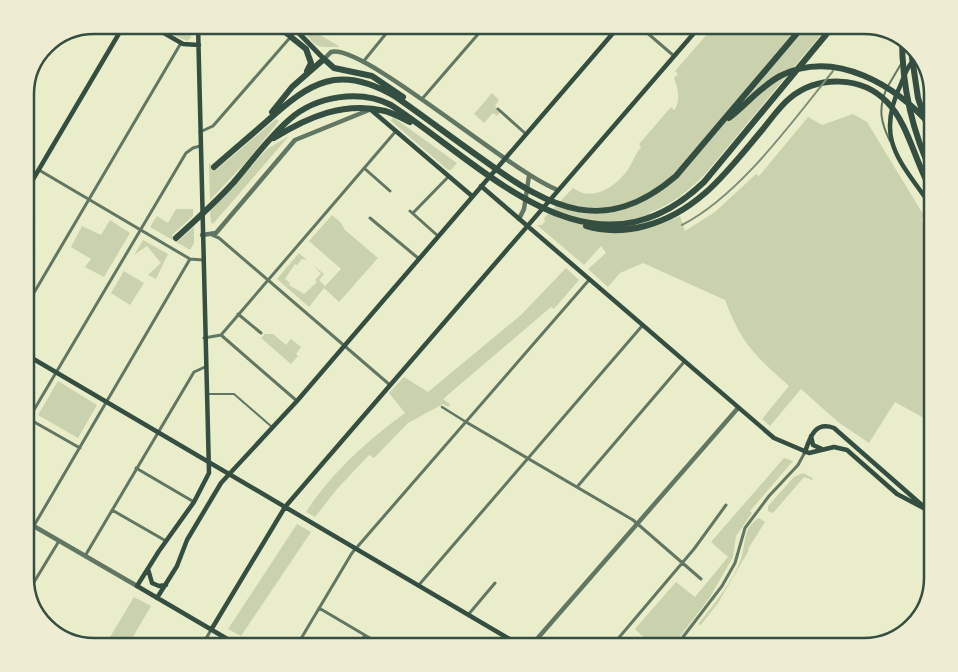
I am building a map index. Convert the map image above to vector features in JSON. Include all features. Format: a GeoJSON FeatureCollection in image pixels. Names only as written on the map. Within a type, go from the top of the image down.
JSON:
{"type":"FeatureCollection","features":[{"type":"Feature","properties":{"kind":"highway"},"geometry":{"type":"LineString","coordinates":[[214,167],[291,99],[312,86],[327,81],[347,79],[366,82],[381,88],[522,187],[545,200],[574,209],[601,210],[634,203],[661,188],[685,166],[796,34]]}},
{"type":"Feature","properties":{"kind":"highway"},"geometry":{"type":"LineString","coordinates":[[564,218],[593,224],[621,223],[643,219],[675,205],[692,193],[712,173],[826,34]]}},
{"type":"Feature","properties":{"kind":"highway"},"geometry":{"type":"LineString","coordinates":[[291,37],[303,46],[310,55],[311,64],[306,73]]}},
{"type":"Feature","properties":{"kind":"highway"},"geometry":{"type":"LineString","coordinates":[[903,48],[906,93],[915,128],[924,152]]}},
{"type":"Feature","properties":{"kind":"highway"},"geometry":{"type":"LineString","coordinates":[[912,58],[916,91],[924,115]]}},
{"type":"Feature","properties":{"kind":"highway"},"geometry":{"type":"LineString","coordinates":[[266,122],[283,96],[306,73],[324,59],[334,68],[359,71],[374,77],[420,110],[434,124]]}},
{"type":"Feature","properties":{"kind":"highway"},"geometry":{"type":"LineString","coordinates":[[719,126],[754,94],[777,78],[797,70],[822,67],[851,71],[878,82],[911,106],[924,119]]}},
{"type":"Feature","properties":{"kind":"highway"},"geometry":{"type":"LineString","coordinates":[[176,238],[226,191],[269,141],[298,113],[318,103],[342,97],[365,97],[381,100],[530,203],[598,230],[624,230],[648,225],[679,213],[715,186],[782,106],[793,96],[810,86],[839,81],[872,90],[888,102],[898,116],[924,176]]}},
{"type":"Feature","properties":{"kind":"highway"},"geometry":{"type":"LineString","coordinates":[[269,141],[303,122],[327,112],[370,109],[385,110],[420,126]]}},
{"type":"Feature","properties":{"kind":"main road"},"geometry":{"type":"LineString","coordinates":[[34,178],[119,34]]}},
{"type":"Feature","properties":{"kind":"main road"},"geometry":{"type":"LineString","coordinates":[[166,34],[181,43],[199,45]]}},
{"type":"Feature","properties":{"kind":"main road"},"geometry":{"type":"LineString","coordinates":[[198,34],[204,338],[209,476],[194,502],[137,586],[225,638]]}},
{"type":"Feature","properties":{"kind":"main road"},"geometry":{"type":"LineString","coordinates":[[287,34],[291,37]]}},
{"type":"Feature","properties":{"kind":"main road"},"geometry":{"type":"LineString","coordinates":[[301,34],[324,59]]}},
{"type":"Feature","properties":{"kind":"main road"},"geometry":{"type":"LineString","coordinates":[[158,598],[180,561],[187,540],[218,487],[297,400],[612,34]]}},
{"type":"Feature","properties":{"kind":"main road"},"geometry":{"type":"LineString","coordinates":[[211,630],[285,507],[693,34]]}},
{"type":"Feature","properties":{"kind":"main road"},"geometry":{"type":"LineString","coordinates":[[914,61],[911,63],[892,103],[888,127],[892,145],[924,195]]}},
{"type":"Feature","properties":{"kind":"main road"},"geometry":{"type":"LineString","coordinates":[[370,109],[472,196]]}},
{"type":"Feature","properties":{"kind":"main road"},"geometry":{"type":"LineString","coordinates":[[481,186],[774,438],[805,452],[815,453],[834,447],[847,450],[897,494],[924,508]]}},
{"type":"Feature","properties":{"kind":"main road"},"geometry":{"type":"LineString","coordinates":[[34,360],[508,638]]}},
{"type":"Feature","properties":{"kind":"main road"},"geometry":{"type":"LineString","coordinates":[[805,452],[811,434],[822,426],[836,430],[924,506]]}},
{"type":"Feature","properties":{"kind":"main road"},"geometry":{"type":"LineString","coordinates":[[811,434],[813,445],[824,449]]}},
{"type":"Feature","properties":{"kind":"main road"},"geometry":{"type":"LineString","coordinates":[[148,568],[152,582],[159,586],[166,585]]}},
{"type":"Feature","properties":{"kind":"street"},"geometry":{"type":"LineString","coordinates":[[200,132],[213,126],[294,34]]}},
{"type":"Feature","properties":{"kind":"street"},"geometry":{"type":"LineString","coordinates":[[363,62],[386,34]]}},
{"type":"Feature","properties":{"kind":"street"},"geometry":{"type":"LineString","coordinates":[[422,99],[478,34]]}},
{"type":"Feature","properties":{"kind":"street"},"geometry":{"type":"LineString","coordinates":[[648,34],[674,56]]}},
{"type":"Feature","properties":{"kind":"street"},"geometry":{"type":"LineString","coordinates":[[34,290],[90,200],[181,43]]}},
{"type":"Feature","properties":{"kind":"street"},"geometry":{"type":"LineString","coordinates":[[324,59],[330,53],[337,51],[363,62],[422,99],[529,176],[558,190]]}},
{"type":"Feature","properties":{"kind":"street"},"geometry":{"type":"LineString","coordinates":[[211,235],[216,233],[295,140],[370,109]]}},
{"type":"Feature","properties":{"kind":"street"},"geometry":{"type":"LineString","coordinates":[[498,109],[526,134]]}},
{"type":"Feature","properties":{"kind":"street"},"geometry":{"type":"LineString","coordinates":[[204,338],[220,335],[396,131]]}},
{"type":"Feature","properties":{"kind":"street"},"geometry":{"type":"LineString","coordinates":[[34,410],[186,153],[192,148],[200,146]]}},
{"type":"Feature","properties":{"kind":"street"},"geometry":{"type":"LineString","coordinates":[[364,168],[390,191]]}},
{"type":"Feature","properties":{"kind":"street"},"geometry":{"type":"LineString","coordinates":[[39,170],[190,259],[203,260]]}},
{"type":"Feature","properties":{"kind":"street"},"geometry":{"type":"LineString","coordinates":[[438,236],[412,212],[449,176]]}},
{"type":"Feature","properties":{"kind":"street"},"geometry":{"type":"LineString","coordinates":[[519,219],[524,209],[529,176]]}},
{"type":"Feature","properties":{"kind":"street"},"geometry":{"type":"LineString","coordinates":[[370,218],[418,258]]}},
{"type":"Feature","properties":{"kind":"street"},"geometry":{"type":"LineString","coordinates":[[202,235],[211,235],[219,238],[390,385]]}},
{"type":"Feature","properties":{"kind":"street"},"geometry":{"type":"LineString","coordinates":[[137,586],[34,526],[190,259]]}},
{"type":"Feature","properties":{"kind":"street"},"geometry":{"type":"LineString","coordinates":[[301,638],[355,549],[590,280]]}},
{"type":"Feature","properties":{"kind":"street"},"geometry":{"type":"LineString","coordinates":[[238,314],[261,333]]}},
{"type":"Feature","properties":{"kind":"street"},"geometry":{"type":"LineString","coordinates":[[418,586],[642,326]]}},
{"type":"Feature","properties":{"kind":"street"},"geometry":{"type":"LineString","coordinates":[[220,335],[297,400]]}},
{"type":"Feature","properties":{"kind":"street"},"geometry":{"type":"LineString","coordinates":[[577,487],[684,362]]}},
{"type":"Feature","properties":{"kind":"street"},"geometry":{"type":"LineString","coordinates":[[85,556],[194,372],[205,367]]}},
{"type":"Feature","properties":{"kind":"street"},"geometry":{"type":"LineString","coordinates":[[442,407],[638,524],[701,579]]}},
{"type":"Feature","properties":{"kind":"street"},"geometry":{"type":"LineString","coordinates":[[538,638],[738,408]]}},
{"type":"Feature","properties":{"kind":"street"},"geometry":{"type":"LineString","coordinates":[[34,421],[80,448]]}},
{"type":"Feature","properties":{"kind":"street"},"geometry":{"type":"LineString","coordinates":[[682,638],[722,586],[737,560],[743,531],[798,465],[805,452]]}},
{"type":"Feature","properties":{"kind":"street"},"geometry":{"type":"LineString","coordinates":[[136,468],[194,502]]}},
{"type":"Feature","properties":{"kind":"street"},"geometry":{"type":"LineString","coordinates":[[619,638],[682,562],[726,505]]}},
{"type":"Feature","properties":{"kind":"street"},"geometry":{"type":"LineString","coordinates":[[112,510],[166,541]]}},
{"type":"Feature","properties":{"kind":"street"},"geometry":{"type":"LineString","coordinates":[[34,582],[59,541]]}},
{"type":"Feature","properties":{"kind":"street"},"geometry":{"type":"LineString","coordinates":[[468,615],[495,583]]}},
{"type":"Feature","properties":{"kind":"street"},"geometry":{"type":"LineString","coordinates":[[319,608],[370,638]]}},
{"type":"Feature","properties":{"kind":"street"},"geometry":{"type":"LineString","coordinates":[[206,638],[211,630]]}},
{"type":"Feature","properties":{"kind":"lane"},"geometry":{"type":"LineString","coordinates":[[892,145],[883,126],[883,100],[908,52]]}},
{"type":"Feature","properties":{"kind":"lane"},"geometry":{"type":"LineString","coordinates":[[207,394],[234,394],[273,427]]}},
{"type":"Feature","properties":{"kind":"green space"},"geometry":{"type":"Polygon","coordinates":[[[171,34],[191,34],[191,38],[187,41],[171,34]]]}},
{"type":"Feature","properties":{"kind":"green space"},"geometry":{"type":"Polygon","coordinates":[[[306,34],[318,34],[339,46],[318,46],[306,34]]]}},
{"type":"Feature","properties":{"kind":"green space"},"geometry":{"type":"Polygon","coordinates":[[[707,34],[822,34],[706,173],[680,196],[649,213],[653,224],[659,225],[680,216],[685,231],[715,212],[756,174],[759,176],[808,117],[822,125],[853,114],[867,122],[923,214],[924,418],[895,402],[869,443],[838,422],[801,389],[770,426],[762,419],[789,386],[750,348],[737,327],[725,300],[643,263],[620,273],[608,287],[588,269],[606,253],[601,246],[584,265],[537,225],[542,225],[545,221],[544,218],[573,188],[588,194],[596,193],[611,186],[624,175],[641,147],[639,144],[671,107],[674,110],[678,103],[677,86],[674,78],[678,74],[675,71],[707,34]]]}},
{"type":"Feature","properties":{"kind":"green space"},"geometry":{"type":"Polygon","coordinates":[[[492,93],[499,100],[495,106],[501,111],[497,116],[493,113],[484,123],[474,114],[492,93]]]}},
{"type":"Feature","properties":{"kind":"green space"},"geometry":{"type":"Polygon","coordinates":[[[393,117],[457,163],[451,170],[448,170],[391,121],[393,117]]]}},
{"type":"Feature","properties":{"kind":"green space"},"geometry":{"type":"Polygon","coordinates":[[[276,119],[279,121],[248,160],[210,200],[209,163],[216,170],[276,119]]]}},
{"type":"Feature","properties":{"kind":"green space"},"geometry":{"type":"Polygon","coordinates":[[[289,136],[213,224],[210,211],[267,149],[289,136]]]}},
{"type":"Feature","properties":{"kind":"green space"},"geometry":{"type":"Polygon","coordinates":[[[176,209],[193,209],[193,216],[172,235],[178,241],[194,227],[194,243],[190,250],[150,227],[157,216],[168,223],[176,209]]]}},
{"type":"Feature","properties":{"kind":"green space"},"geometry":{"type":"Polygon","coordinates":[[[332,215],[341,223],[345,230],[378,258],[339,302],[324,288],[309,307],[277,279],[299,253],[307,260],[302,259],[297,265],[295,264],[285,279],[290,283],[289,285],[304,294],[317,282],[315,280],[321,274],[314,266],[324,274],[319,280],[325,286],[341,269],[309,241],[332,215]]]}},
{"type":"Feature","properties":{"kind":"green space"},"geometry":{"type":"Polygon","coordinates":[[[110,220],[130,233],[104,277],[85,267],[91,259],[71,247],[82,226],[101,235],[110,220]]]}},
{"type":"Feature","properties":{"kind":"green space"},"geometry":{"type":"Polygon","coordinates":[[[143,240],[168,254],[156,279],[148,275],[161,263],[147,246],[134,255],[143,240]]]}},
{"type":"Feature","properties":{"kind":"green space"},"geometry":{"type":"Polygon","coordinates":[[[566,268],[579,280],[554,309],[551,307],[443,399],[450,404],[448,407],[443,404],[408,423],[374,458],[369,455],[337,489],[315,517],[306,512],[316,497],[351,458],[405,413],[389,393],[404,377],[428,392],[521,315],[566,268]]]}},
{"type":"Feature","properties":{"kind":"green space"},"geometry":{"type":"Polygon","coordinates":[[[124,271],[144,283],[130,305],[111,293],[124,271]]]}},
{"type":"Feature","properties":{"kind":"green space"},"geometry":{"type":"Polygon","coordinates":[[[265,334],[273,334],[286,345],[291,339],[301,347],[296,354],[298,356],[291,364],[261,338],[265,334]]]}},
{"type":"Feature","properties":{"kind":"green space"},"geometry":{"type":"Polygon","coordinates":[[[58,381],[97,405],[78,438],[38,415],[58,381]]]}},
{"type":"Feature","properties":{"kind":"green space"},"geometry":{"type":"Polygon","coordinates":[[[784,458],[793,461],[750,511],[752,513],[736,536],[733,557],[710,597],[679,638],[644,638],[635,629],[676,582],[695,597],[728,557],[711,542],[784,458]]]}},
{"type":"Feature","properties":{"kind":"green space"},"geometry":{"type":"Polygon","coordinates":[[[803,473],[813,478],[812,480],[804,477],[773,513],[768,511],[768,506],[794,477],[803,473]]]}},
{"type":"Feature","properties":{"kind":"green space"},"geometry":{"type":"Polygon","coordinates":[[[759,518],[765,522],[718,603],[700,626],[699,623],[723,592],[738,568],[750,526],[759,518]]]}},
{"type":"Feature","properties":{"kind":"green space"},"geometry":{"type":"Polygon","coordinates":[[[297,524],[311,532],[241,636],[228,629],[297,524]]]}},
{"type":"Feature","properties":{"kind":"green space"},"geometry":{"type":"Polygon","coordinates":[[[134,597],[151,606],[132,638],[109,638],[134,597]]]}},
{"type":"Feature","properties":{"kind":"railway"},"geometry":{"type":"LineString","coordinates":[[682,225],[703,212],[744,177],[764,156],[833,71]]}}]}
